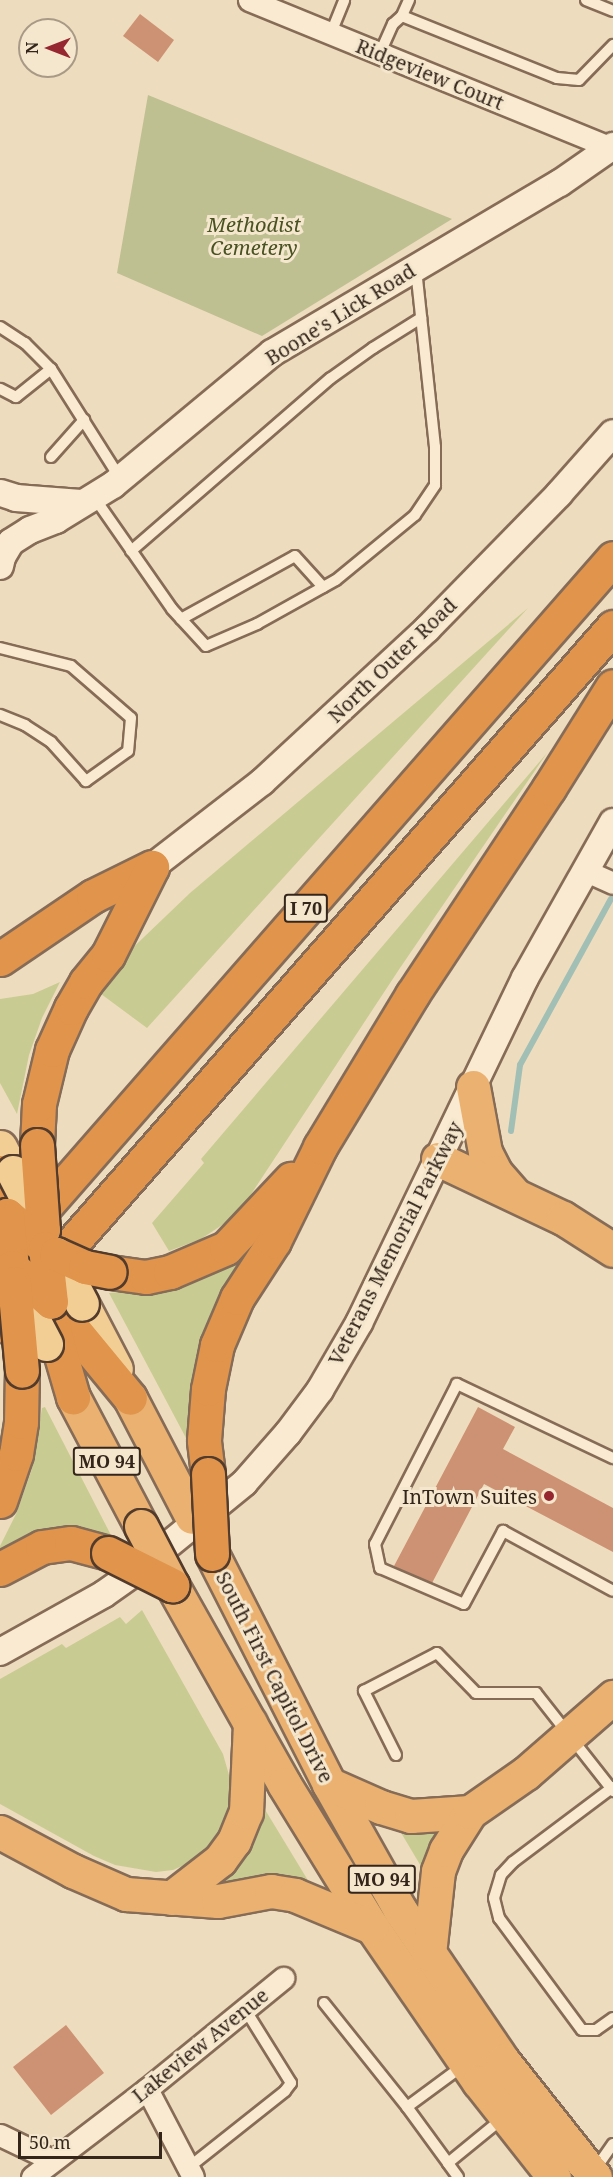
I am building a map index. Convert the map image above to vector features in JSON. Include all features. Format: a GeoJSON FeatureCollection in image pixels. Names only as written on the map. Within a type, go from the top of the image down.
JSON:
{"type":"FeatureCollection","features":[{"type":"Feature","properties":{"kind":"highway","name":"I 70"},"geometry":{"type":"LineString","coordinates":[[5,1264],[613,558]]}},
{"type":"Feature","properties":{"kind":"highway","name":"I 70"},"geometry":{"type":"LineString","coordinates":[[0,1325],[613,627]]}},
{"type":"Feature","properties":{"kind":"highway"},"geometry":{"type":"LineString","coordinates":[[212,1554],[204,1440],[207,1389],[217,1346],[237,1298],[274,1241],[320,1147],[412,995],[549,788],[613,686]]}},
{"type":"Feature","properties":{"kind":"highway"},"geometry":{"type":"LineString","coordinates":[[0,959],[93,896],[152,867]]}},
{"type":"Feature","properties":{"kind":"highway"},"geometry":{"type":"LineString","coordinates":[[60,1321],[48,1244],[37,1145],[39,1104],[52,1050],[71,1008],[86,982],[108,955],[152,867]]}},
{"type":"Feature","properties":{"kind":"highway"},"geometry":{"type":"LineString","coordinates":[[473,1087],[485,1152],[495,1172],[514,1195]]}},
{"type":"Feature","properties":{"kind":"highway"},"geometry":{"type":"LineString","coordinates":[[4,1182],[48,1244],[85,1267],[146,1277],[170,1272],[226,1248],[320,1147]]}},
{"type":"Feature","properties":{"kind":"highway"},"geometry":{"type":"LineString","coordinates":[[438,1159],[562,1218],[613,1250]]}},
{"type":"Feature","properties":{"kind":"highway"},"geometry":{"type":"LineString","coordinates":[[0,1501],[16,1454],[21,1422],[22,1371],[5,1264],[4,1182]]}},
{"type":"Feature","properties":{"kind":"highway"},"geometry":{"type":"LineString","coordinates":[[5,1264],[60,1321]]}},
{"type":"Feature","properties":{"kind":"highway","name":"South First Capitol Drive"},"geometry":{"type":"LineString","coordinates":[[73,1396],[172,1585],[320,1845],[372,1927],[466,2064],[554,2177]]}},
{"type":"Feature","properties":{"kind":"highway","name":"South First Capitol Drive"},"geometry":{"type":"LineString","coordinates":[[130,1398],[368,1857],[429,1954],[503,2061],[594,2175]]}},
{"type":"Feature","properties":{"kind":"highway"},"geometry":{"type":"LineString","coordinates":[[0,1569],[42,1547],[71,1543],[108,1553],[172,1585]]}},
{"type":"Feature","properties":{"kind":"highway"},"geometry":{"type":"LineString","coordinates":[[429,1954],[438,1871],[446,1850],[470,1812],[526,1773],[611,1704]]}},
{"type":"Feature","properties":{"kind":"highway"},"geometry":{"type":"LineString","coordinates":[[171,1898],[220,1860],[234,1841],[246,1812],[250,1723]]}},
{"type":"Feature","properties":{"kind":"highway"},"geometry":{"type":"LineString","coordinates":[[329,1784],[381,1807],[411,1816],[470,1812]]}},
{"type":"Feature","properties":{"kind":"highway"},"geometry":{"type":"LineString","coordinates":[[0,1832],[104,1886],[126,1894],[218,1901],[271,1891],[295,1895],[372,1927]]}},
{"type":"Feature","properties":{"kind":"main road"},"geometry":{"type":"LineString","coordinates":[[4,1182],[48,1244]]}},
{"type":"Feature","properties":{"kind":"main road","name":"South First Capitol Drive"},"geometry":{"type":"LineString","coordinates":[[60,1321],[73,1396]]}},
{"type":"Feature","properties":{"kind":"main road","name":"South First Capitol Drive"},"geometry":{"type":"LineString","coordinates":[[60,1321],[130,1398]]}},
{"type":"Feature","properties":{"kind":"street","name":"Ridgeview Court"},"geometry":{"type":"LineString","coordinates":[[249,0],[612,147]]}},
{"type":"Feature","properties":{"kind":"street","name":"Boone's Lick Road"},"geometry":{"type":"LineString","coordinates":[[3,556],[30,530],[56,520],[120,479],[272,354],[415,267],[560,183],[612,147]]}},
{"type":"Feature","properties":{"kind":"street","name":"North Outer Road"},"geometry":{"type":"LineString","coordinates":[[152,867],[262,782],[427,629],[559,494],[613,433]]}},
{"type":"Feature","properties":{"kind":"street"},"geometry":{"type":"LineString","coordinates":[[0,493],[15,498],[87,499]]}},
{"type":"Feature","properties":{"kind":"street"},"geometry":{"type":"LineString","coordinates":[[0,493],[13,514],[3,556]]}},
{"type":"Feature","properties":{"kind":"street","name":"Veterans Memorial Parkway"},"geometry":{"type":"LineString","coordinates":[[0,1652],[104,1594],[127,1577],[215,1508],[264,1461],[288,1433],[338,1361],[359,1323],[525,978],[613,822]]}},
{"type":"Feature","properties":{"kind":"street"},"geometry":{"type":"LineString","coordinates":[[584,870],[613,883]]}},
{"type":"Feature","properties":{"kind":"street","name":"Lakeview Avenue"},"geometry":{"type":"LineString","coordinates":[[32,2177],[147,2089],[283,1977]]}},
{"type":"Feature","properties":{"kind":"street"},"geometry":{"type":"LineString","coordinates":[[147,2089],[190,2172]]}},
{"type":"Feature","properties":{"kind":"street"},"geometry":{"type":"LineString","coordinates":[[0,2135],[52,2160]]}},
{"type":"Feature","properties":{"kind":"lane"},"geometry":{"type":"LineString","coordinates":[[331,33],[344,0]]}},
{"type":"Feature","properties":{"kind":"lane"},"geometry":{"type":"LineString","coordinates":[[380,53],[393,24],[402,16],[409,0]]}},
{"type":"Feature","properties":{"kind":"lane"},"geometry":{"type":"LineString","coordinates":[[586,0],[613,11]]}},
{"type":"Feature","properties":{"kind":"lane"},"geometry":{"type":"LineString","coordinates":[[402,16],[557,78],[579,80],[613,45]]}},
{"type":"Feature","properties":{"kind":"lane"},"geometry":{"type":"LineString","coordinates":[[87,499],[131,551],[172,609],[206,646],[257,624],[336,580],[415,515],[435,485],[435,447],[415,267]]}},
{"type":"Feature","properties":{"kind":"lane"},"geometry":{"type":"LineString","coordinates":[[131,551],[331,378],[421,318]]}},
{"type":"Feature","properties":{"kind":"lane"},"geometry":{"type":"LineString","coordinates":[[0,327],[25,343],[51,369],[120,479]]}},
{"type":"Feature","properties":{"kind":"lane"},"geometry":{"type":"LineString","coordinates":[[0,389],[15,397],[51,369]]}},
{"type":"Feature","properties":{"kind":"lane"},"geometry":{"type":"LineString","coordinates":[[51,457],[84,420]]}},
{"type":"Feature","properties":{"kind":"lane"},"geometry":{"type":"LineString","coordinates":[[181,619],[295,556],[323,587]]}},
{"type":"Feature","properties":{"kind":"lane"},"geometry":{"type":"LineString","coordinates":[[0,648],[71,666],[131,718],[128,751],[86,782],[51,742],[25,725],[0,715]]}},
{"type":"Feature","properties":{"kind":"lane"},"geometry":{"type":"LineString","coordinates":[[613,1458],[458,1384],[375,1544],[375,1555],[380,1568],[464,1604],[503,1531],[613,1590]]}},
{"type":"Feature","properties":{"kind":"lane"},"geometry":{"type":"LineString","coordinates":[[396,1755],[364,1691],[437,1653],[476,1693],[536,1693],[572,1735],[612,1789],[513,1862],[501,1875],[494,1898],[499,1918],[582,2030],[596,2030],[613,2018]]}},
{"type":"Feature","properties":{"kind":"lane"},"geometry":{"type":"LineString","coordinates":[[324,2003],[458,2177]]}},
{"type":"Feature","properties":{"kind":"lane"},"geometry":{"type":"LineString","coordinates":[[190,2172],[285,2091],[291,2083],[245,2009]]}},
{"type":"Feature","properties":{"kind":"lane"},"geometry":{"type":"LineString","coordinates":[[406,2107],[466,2064]]}},
{"type":"Feature","properties":{"kind":"lane"},"geometry":{"type":"LineString","coordinates":[[448,2163],[506,2116]]}},
{"type":"Feature","properties":{"kind":"lane"},"geometry":{"type":"LineString","coordinates":[[594,2175],[613,2144]]}},
{"type":"Feature","properties":{"kind":"green space","name":"Methodist Cemetery"},"geometry":{"type":"Polygon","coordinates":[[[148,95],[452,219],[262,336],[117,273],[148,95]]]}},
{"type":"Feature","properties":{"kind":"green space"},"geometry":{"type":"Polygon","coordinates":[[[528,608],[147,1028],[97,991],[120,960],[190,893],[528,608]]]}},
{"type":"Feature","properties":{"kind":"green space"},"geometry":{"type":"Polygon","coordinates":[[[547,753],[400,968],[246,1202],[234,1217],[201,1239],[169,1251],[152,1223],[204,1163],[201,1159],[547,753]]]}},
{"type":"Feature","properties":{"kind":"green space"},"geometry":{"type":"Polygon","coordinates":[[[60,982],[42,1018],[29,1055],[17,1114],[0,1083],[0,999],[33,994],[60,982]]]}},
{"type":"Feature","properties":{"kind":"green space"},"geometry":{"type":"Polygon","coordinates":[[[240,1259],[216,1302],[200,1341],[190,1387],[188,1437],[186,1438],[109,1293],[174,1288],[206,1277],[240,1259]]]}},
{"type":"Feature","properties":{"kind":"green space"},"geometry":{"type":"Polygon","coordinates":[[[45,1407],[114,1541],[0,1552],[0,1546],[16,1514],[32,1469],[42,1408],[45,1407]]]}},
{"type":"Feature","properties":{"kind":"green space"},"geometry":{"type":"Polygon","coordinates":[[[142,1610],[223,1754],[231,1782],[229,1813],[215,1842],[189,1863],[173,1870],[156,1872],[115,1865],[94,1856],[0,1804],[0,1679],[62,1644],[66,1648],[120,1617],[126,1624],[142,1610]]]}},
{"type":"Feature","properties":{"kind":"green space"},"geometry":{"type":"Polygon","coordinates":[[[261,1803],[312,1887],[191,1891],[261,1803]]]}},
{"type":"Feature","properties":{"kind":"green space"},"geometry":{"type":"Polygon","coordinates":[[[442,1823],[425,1873],[397,1826],[442,1823]]]}},
{"type":"Feature","properties":{"kind":"building"},"geometry":{"type":"Polygon","coordinates":[[[140,14],[174,40],[158,62],[123,36],[140,14]]]}},
{"type":"Feature","properties":{"kind":"building","name":"InTown Suites"},"geometry":{"type":"Polygon","coordinates":[[[478,1407],[515,1427],[503,1449],[613,1508],[613,1552],[484,1484],[431,1585],[394,1566],[478,1407]]]}},
{"type":"Feature","properties":{"kind":"building"},"geometry":{"type":"Polygon","coordinates":[[[66,2025],[104,2073],[51,2115],[13,2067],[66,2025]]]}},
{"type":"Feature","properties":{"kind":"waterway"},"geometry":{"type":"LineString","coordinates":[[511,1131],[520,1065],[611,899]]}},
{"type":"Feature","properties":{"kind":"place","name":"InTown Suites"},"geometry":{"type":"Point","coordinates":[549,1496]}}]}
